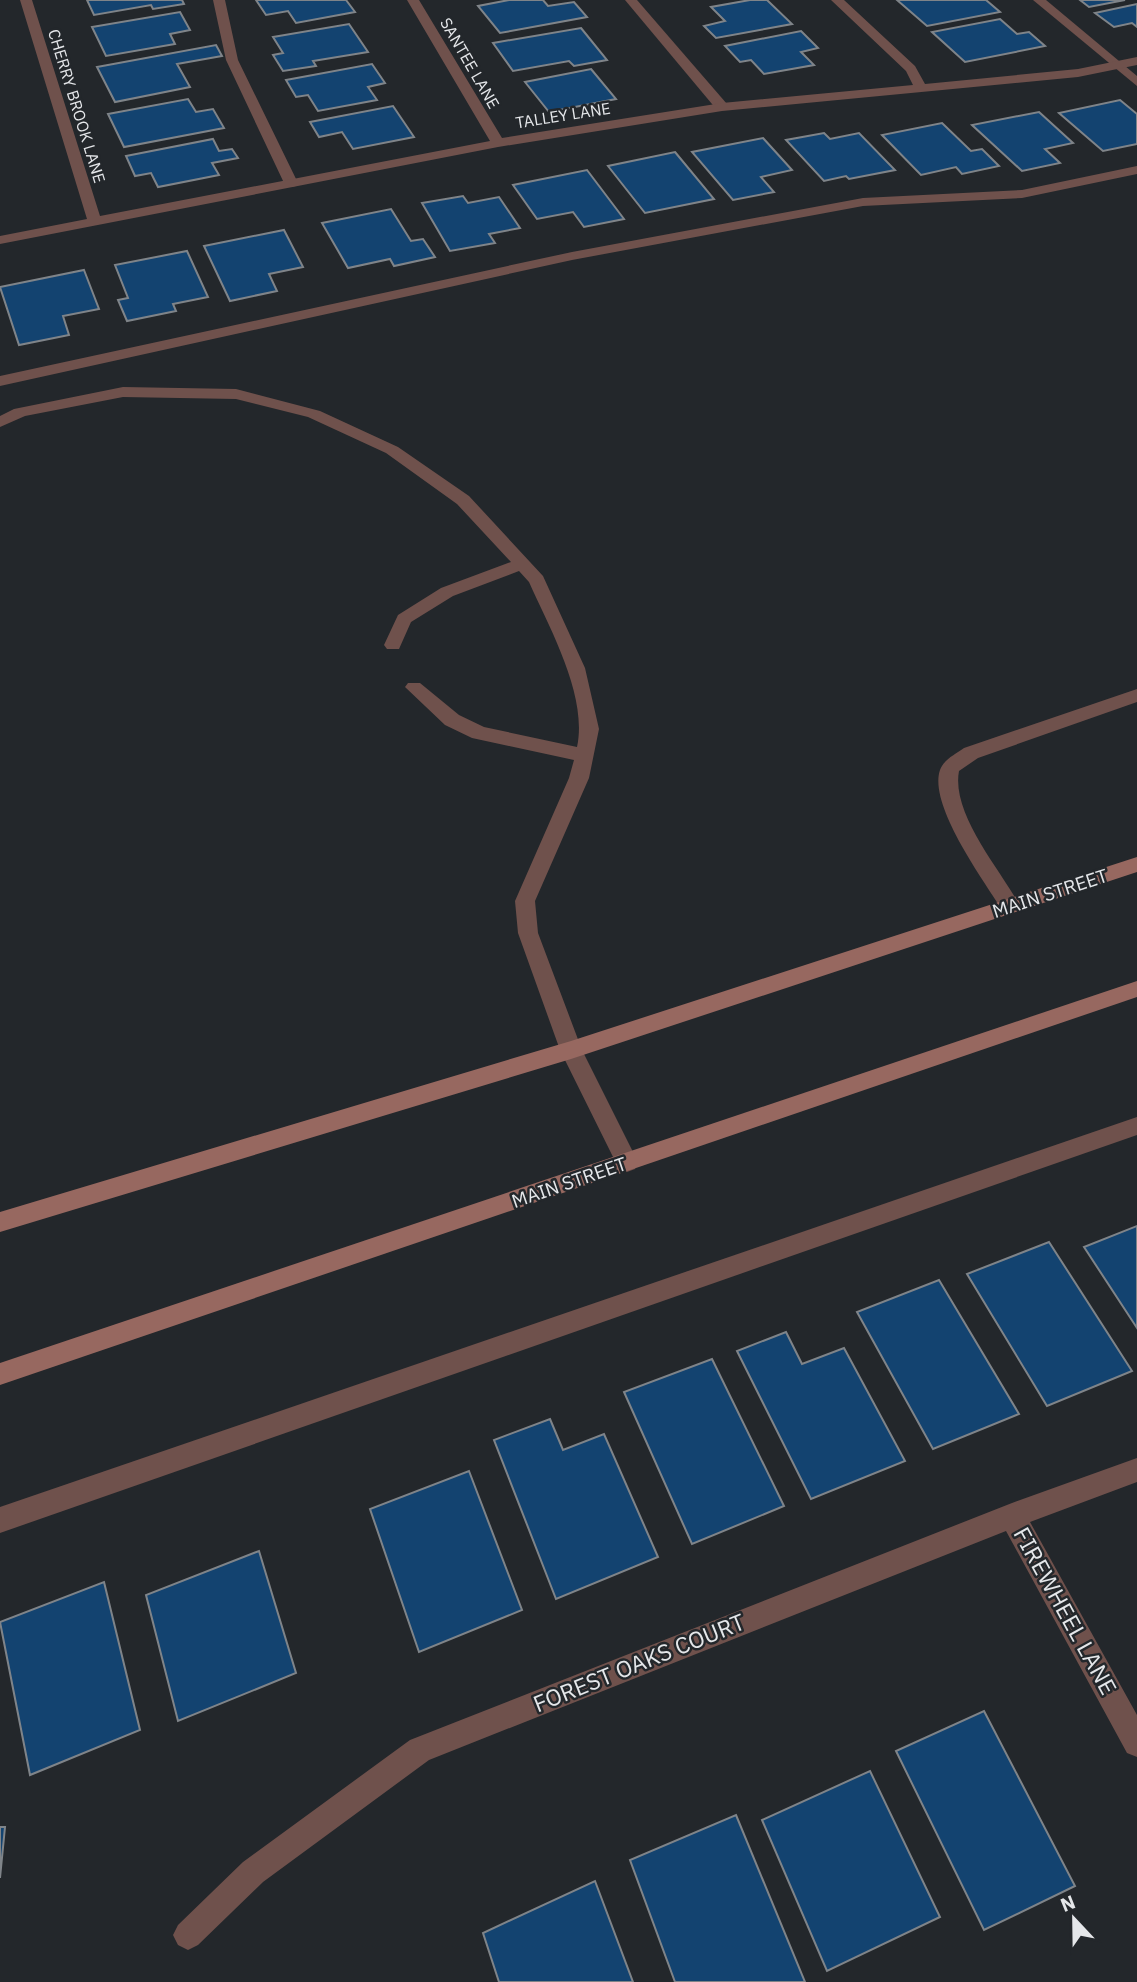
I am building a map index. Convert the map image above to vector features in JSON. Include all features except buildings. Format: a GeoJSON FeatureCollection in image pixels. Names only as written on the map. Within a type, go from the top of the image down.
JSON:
{"type":"FeatureCollection","features":[{"type":"Feature","properties":{"kind":"main road","name":"MAIN STREET"},"geometry":{"type":"LineString","coordinates":[[0,1222],[571,1050],[1137,864]]}},
{"type":"Feature","properties":{"kind":"main road","name":"MAIN STREET"},"geometry":{"type":"LineString","coordinates":[[0,1374],[1137,989]]}},
{"type":"Feature","properties":{"kind":"street","name":"CHERRY BROOK LANE"},"geometry":{"type":"LineString","coordinates":[[26,0],[94,222]]}},
{"type":"Feature","properties":{"kind":"street"},"geometry":{"type":"LineString","coordinates":[[219,0],[232,60],[291,183]]}},
{"type":"Feature","properties":{"kind":"street","name":"SANTEE LANE"},"geometry":{"type":"LineString","coordinates":[[413,0],[498,143]]}},
{"type":"Feature","properties":{"kind":"street"},"geometry":{"type":"LineString","coordinates":[[631,0],[722,107]]}},
{"type":"Feature","properties":{"kind":"street"},"geometry":{"type":"LineString","coordinates":[[837,0],[911,69],[922,89]]}},
{"type":"Feature","properties":{"kind":"street"},"geometry":{"type":"LineString","coordinates":[[1039,0],[1137,82]]}},
{"type":"Feature","properties":{"kind":"street","name":"TALLEY LANE"},"geometry":{"type":"LineString","coordinates":[[0,240],[498,143],[722,107],[1077,73],[1137,61]]}},
{"type":"Feature","properties":{"kind":"street"},"geometry":{"type":"LineString","coordinates":[[0,381],[572,256],[849,205],[1022,194],[1137,170]]}},
{"type":"Feature","properties":{"kind":"street"},"geometry":{"type":"LineString","coordinates":[[0,422],[20,412],[123,392],[236,394],[314,414],[392,450],[463,500],[537,580],[560,626],[576,668],[590,729],[579,778],[525,901],[527,933],[571,1050],[627,1162]]}},
{"type":"Feature","properties":{"kind":"street"},"geometry":{"type":"LineString","coordinates":[[393,645],[404,619],[447,592],[522,564]]}},
{"type":"Feature","properties":{"kind":"street"},"geometry":{"type":"LineString","coordinates":[[414,687],[452,720],[479,733],[584,755]]}},
{"type":"Feature","properties":{"kind":"street"},"geometry":{"type":"LineString","coordinates":[[1010,906],[963,830],[946,785],[950,768],[971,753],[1137,695]]}},
{"type":"Feature","properties":{"kind":"street"},"geometry":{"type":"LineString","coordinates":[[0,1520],[1137,1126]]}},
{"type":"Feature","properties":{"kind":"street","name":"FOREST OAKS COURT"},"geometry":{"type":"LineString","coordinates":[[188,1935],[253,1872],[420,1750],[1013,1516],[1137,1470]]}},
{"type":"Feature","properties":{"kind":"street","name":"FIREWHEEL LANE"},"geometry":{"type":"LineString","coordinates":[[1013,1516],[1137,1743]]}}]}
